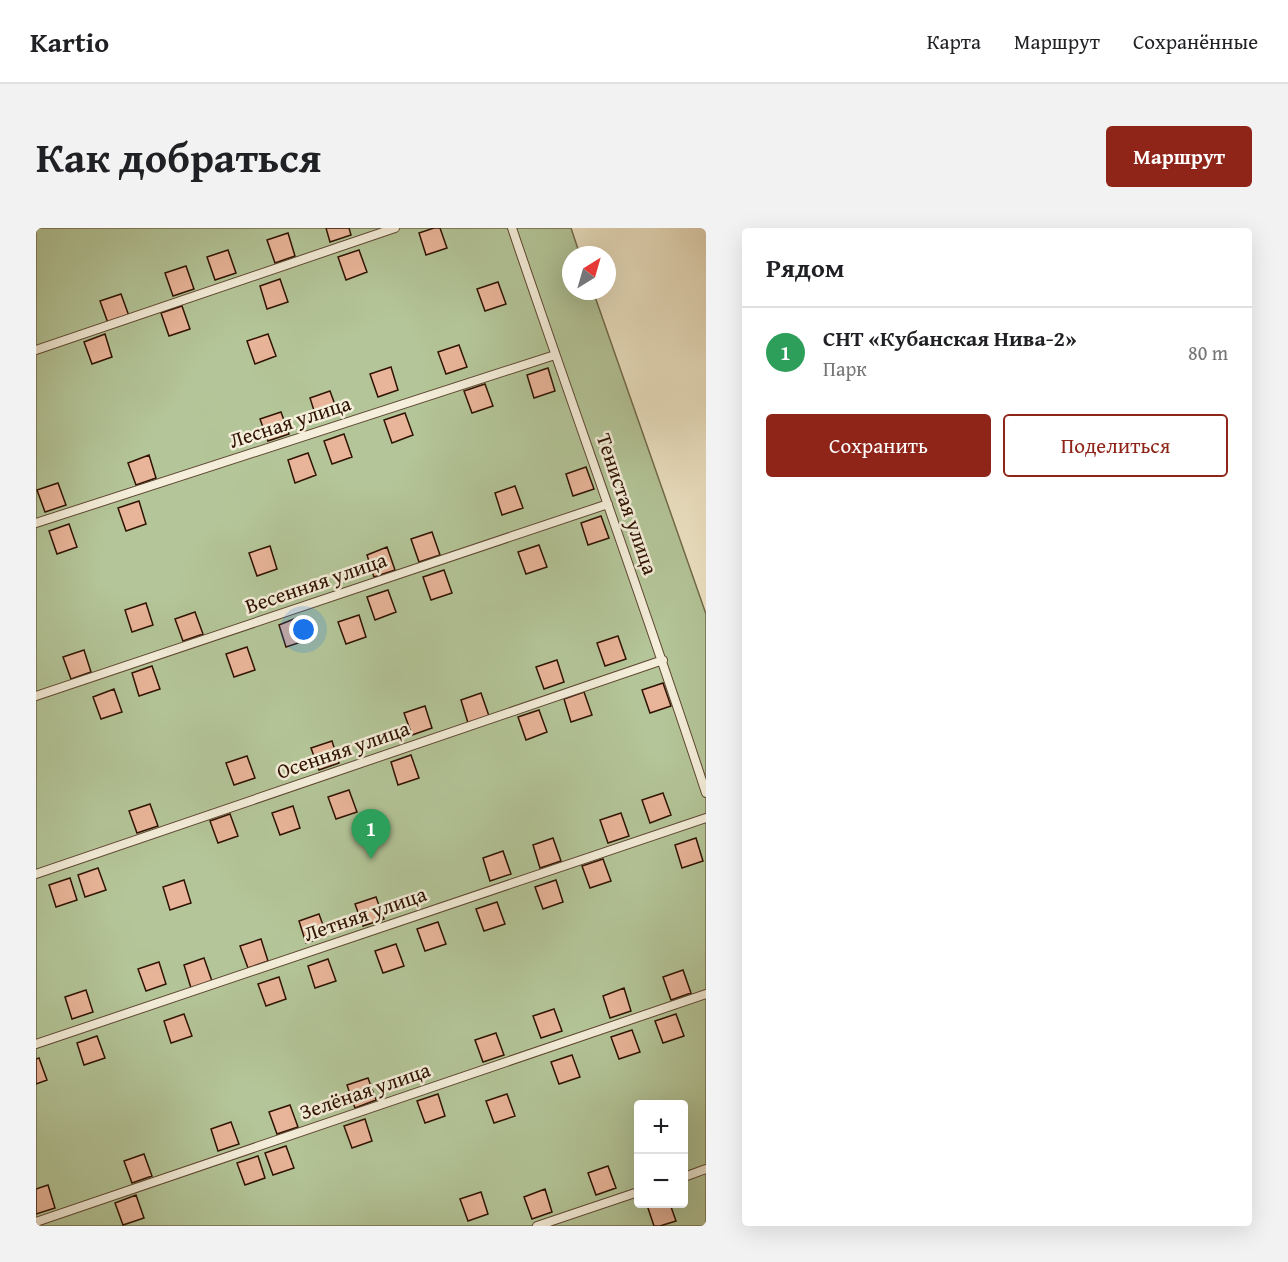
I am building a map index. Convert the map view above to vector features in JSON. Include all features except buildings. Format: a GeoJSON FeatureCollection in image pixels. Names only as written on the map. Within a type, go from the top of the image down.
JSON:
{"type":"FeatureCollection","features":[{"type":"Feature","properties":{"kind":"lane"},"geometry":{"type":"LineString","coordinates":[[36,350],[395,228]]}},
{"type":"Feature","properties":{"kind":"lane","name":"Тенистая улица"},"geometry":{"type":"LineString","coordinates":[[512,228],[663,660],[706,793]]}},
{"type":"Feature","properties":{"kind":"lane","name":"Лесная улица"},"geometry":{"type":"LineString","coordinates":[[36,524],[555,355]]}},
{"type":"Feature","properties":{"kind":"lane","name":"Весенняя улица"},"geometry":{"type":"LineString","coordinates":[[36,696],[608,504]]}},
{"type":"Feature","properties":{"kind":"lane","name":"Осенняя улица"},"geometry":{"type":"LineString","coordinates":[[36,874],[663,660]]}},
{"type":"Feature","properties":{"kind":"lane","name":"Летняя улица"},"geometry":{"type":"LineString","coordinates":[[36,1044],[706,818]]}},
{"type":"Feature","properties":{"kind":"lane","name":"Зелёная улица"},"geometry":{"type":"LineString","coordinates":[[36,1222],[706,993]]}},
{"type":"Feature","properties":{"kind":"lane"},"geometry":{"type":"LineString","coordinates":[[688,1176],[706,1169]]}},
{"type":"Feature","properties":{"kind":"lane"},"geometry":{"type":"LineString","coordinates":[[537,1226],[634,1194]]}},
{"type":"Feature","properties":{"kind":"green space"},"geometry":{"type":"Polygon","coordinates":[[[36,228],[571,228],[577,246],[562,246],[562,300],[596,300],[706,614],[706,1226],[36,1226],[36,228]]]}},
{"type":"Feature","properties":{"kind":"place","name":"СНТ «Кубанская Нива-2»"},"geometry":{"type":"Point","coordinates":[371,859]}}]}
